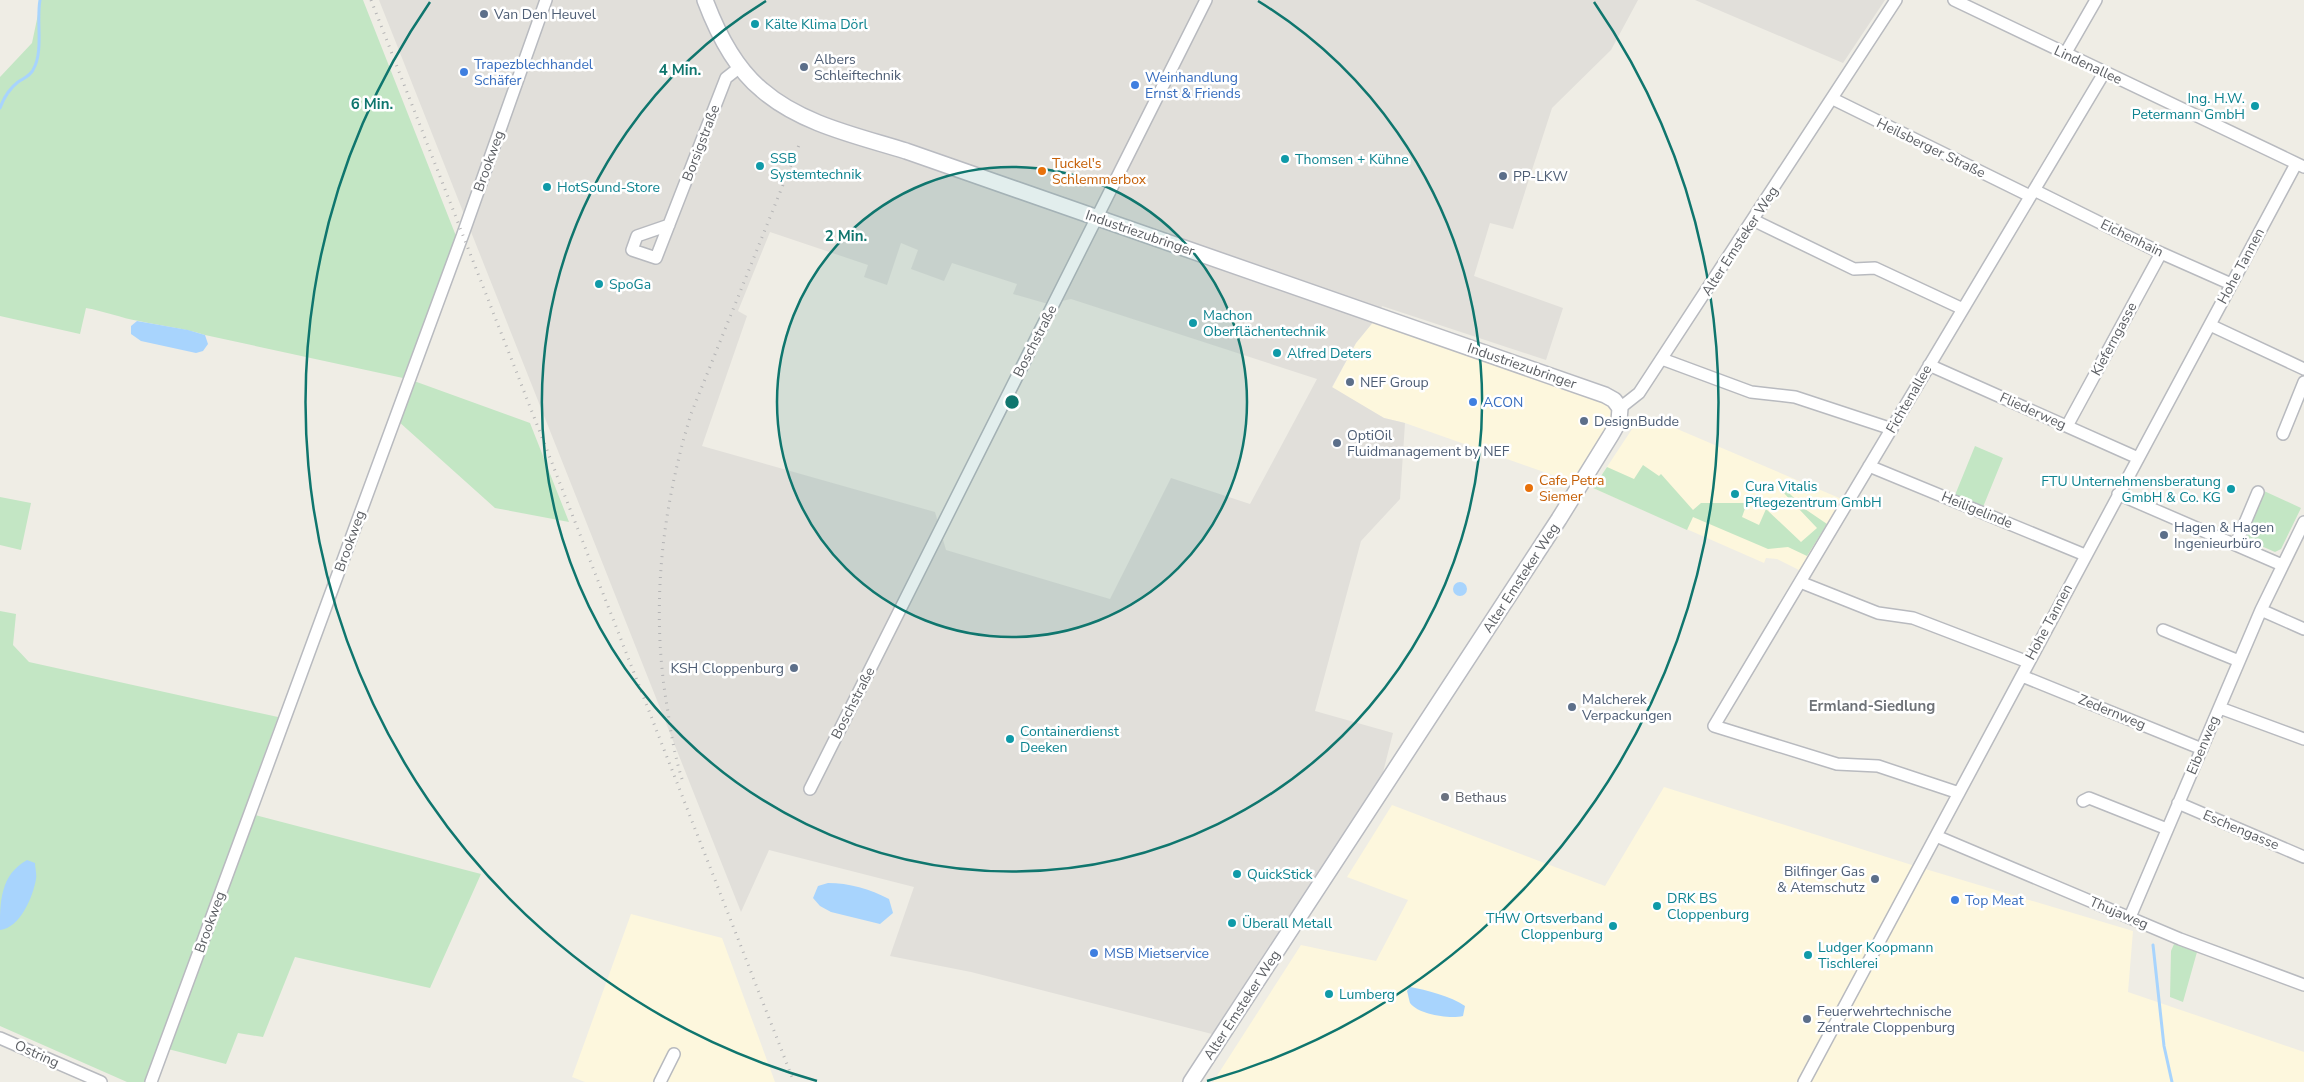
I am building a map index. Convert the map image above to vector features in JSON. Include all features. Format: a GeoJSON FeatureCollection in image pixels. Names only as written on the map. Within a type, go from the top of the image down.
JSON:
{"type":"FeatureCollection","features":[{"type":"Feature","properties":{"kind":"street","name":"Brookweg"},"geometry":{"type":"LineString","coordinates":[[151,1082],[460,242],[546,0]]}},
{"type":"Feature","properties":{"kind":"street","name":"Industriezubringer"},"geometry":{"type":"LineString","coordinates":[[704,0],[714,23],[740,67],[762,90],[803,115],[835,129],[906,151],[1605,395],[1614,400],[1620,408]]}},
{"type":"Feature","properties":{"kind":"street","name":"Boschstraße"},"geometry":{"type":"LineString","coordinates":[[810,789],[1206,0]]}},
{"type":"Feature","properties":{"kind":"street","name":"Alter Emsteker Weg"},"geometry":{"type":"LineString","coordinates":[[1191,1082],[1559,519],[1619,421],[1620,408],[1639,393],[1662,359],[1896,0]]}},
{"type":"Feature","properties":{"kind":"street","name":"Lindenallee"},"geometry":{"type":"LineString","coordinates":[[1954,0],[2300,166]]}},
{"type":"Feature","properties":{"kind":"street"},"geometry":{"type":"LineString","coordinates":[[2065,54],[2096,0]]}},
{"type":"Feature","properties":{"kind":"street","name":"Borsigstraße"},"geometry":{"type":"LineString","coordinates":[[669,225],[726,78],[740,67]]}},
{"type":"Feature","properties":{"kind":"street","name":"Fichtenallee"},"geometry":{"type":"LineString","coordinates":[[1958,793],[1878,766],[1837,764],[1714,726],[2104,73]]}},
{"type":"Feature","properties":{"kind":"street","name":"Heilsberger Straße"},"geometry":{"type":"LineString","coordinates":[[1833,99],[2032,193]]}},
{"type":"Feature","properties":{"kind":"street","name":"Hohe Tannen"},"geometry":{"type":"LineString","coordinates":[[1804,1082],[2231,284],[2300,166]]}},
{"type":"Feature","properties":{"kind":"street","name":"Eichenhain"},"geometry":{"type":"LineString","coordinates":[[2032,193],[2231,284]]}},
{"type":"Feature","properties":{"kind":"street"},"geometry":{"type":"LineString","coordinates":[[1753,220],[1854,268],[1875,268],[1963,309]]}},
{"type":"Feature","properties":{"kind":"street","name":"Kieferngasse"},"geometry":{"type":"LineString","coordinates":[[2067,426],[2160,253]]}},
{"type":"Feature","properties":{"kind":"street"},"geometry":{"type":"LineString","coordinates":[[2210,325],[2304,369]]}},
{"type":"Feature","properties":{"kind":"street"},"geometry":{"type":"LineString","coordinates":[[1662,359],[1751,392],[1795,397],[1892,429]]}},
{"type":"Feature","properties":{"kind":"street","name":"Fliederweg"},"geometry":{"type":"LineString","coordinates":[[1929,365],[2138,458]]}},
{"type":"Feature","properties":{"kind":"street"},"geometry":{"type":"LineString","coordinates":[[2283,434],[2304,382]]}},
{"type":"Feature","properties":{"kind":"street","name":"Heiligelinde"},"geometry":{"type":"LineString","coordinates":[[1869,466],[2085,555]]}},
{"type":"Feature","properties":{"kind":"street"},"geometry":{"type":"LineString","coordinates":[[2236,544],[2258,492]]}},
{"type":"Feature","properties":{"kind":"street"},"geometry":{"type":"LineString","coordinates":[[2118,494],[2282,564]]}},
{"type":"Feature","properties":{"kind":"street","name":"Eibenweg"},"geometry":{"type":"LineString","coordinates":[[2130,917],[2261,610],[2304,522]]}},
{"type":"Feature","properties":{"kind":"street"},"geometry":{"type":"LineString","coordinates":[[1800,582],[1878,613],[1912,618],[2028,662]]}},
{"type":"Feature","properties":{"kind":"street"},"geometry":{"type":"LineString","coordinates":[[2261,610],[2304,628]]}},
{"type":"Feature","properties":{"kind":"street"},"geometry":{"type":"LineString","coordinates":[[2163,630],[2239,661]]}},
{"type":"Feature","properties":{"kind":"street","name":"Zedernweg"},"geometry":{"type":"LineString","coordinates":[[2022,676],[2202,749]]}},
{"type":"Feature","properties":{"kind":"street"},"geometry":{"type":"LineString","coordinates":[[2220,708],[2304,739]]}},
{"type":"Feature","properties":{"kind":"street"},"geometry":{"type":"LineString","coordinates":[[2082,800],[2089,798],[2167,830]]}},
{"type":"Feature","properties":{"kind":"street","name":"Eschengasse"},"geometry":{"type":"LineString","coordinates":[[2178,803],[2304,857]]}},
{"type":"Feature","properties":{"kind":"street","name":"Thujaweg"},"geometry":{"type":"LineString","coordinates":[[1936,836],[2180,939],[2304,985]]}},
{"type":"Feature","properties":{"kind":"street","name":"Ostring"},"geometry":{"type":"LineString","coordinates":[[0,1038],[101,1082]]}},
{"type":"Feature","properties":{"kind":"street"},"geometry":{"type":"LineString","coordinates":[[660,1082],[674,1054]]}},
{"type":"Feature","properties":{"kind":"shaded area"},"geometry":{"type":"Polygon","coordinates":[[[379,0],[1638,0],[1611,50],[1552,108],[1513,229],[1490,223],[1474,276],[1563,308],[1546,360],[1382,306],[1374,321],[1356,343],[1332,387],[1384,418],[1405,423],[1400,499],[1361,541],[1315,711],[1393,733],[1379,788],[1337,845],[1212,1034],[971,972],[890,956],[914,887],[769,850],[741,912],[379,0]],[[770,232],[738,311],[747,316],[702,446],[935,512],[946,550],[1110,599],[1171,478],[1250,504],[1317,379],[1071,299],[1048,304],[1013,294],[1017,284],[952,263],[944,281],[911,269],[918,250],[901,243],[887,285],[864,277],[868,265],[770,232]]]}},
{"type":"Feature","properties":{"kind":"shaded area"},"geometry":{"type":"Polygon","coordinates":[[[1695,0],[1885,0],[1843,63],[1695,0]]]}},
{"type":"Feature","properties":{"kind":"shaded area"},"geometry":{"type":"Polygon","coordinates":[[[1374,321],[1603,400],[1613,411],[1613,424],[1575,483],[1405,423],[1384,418],[1332,388],[1356,343],[1374,321]]]}},
{"type":"Feature","properties":{"kind":"shaded area"},"geometry":{"type":"Polygon","coordinates":[[[1642,414],[1844,500],[1801,571],[1777,559],[1766,558],[1764,563],[1593,488],[1642,414]]]}},
{"type":"Feature","properties":{"kind":"shaded area"},"geometry":{"type":"Polygon","coordinates":[[[1664,787],[1912,865],[2133,931],[2128,992],[2304,1052],[2304,1082],[1213,1082],[1301,945],[1376,961],[1408,900],[1347,877],[1392,805],[1605,886],[1664,787]]]}},
{"type":"Feature","properties":{"kind":"shaded area"},"geometry":{"type":"Polygon","coordinates":[[[631,914],[722,938],[775,1082],[585,1082],[572,1077],[631,914]]]}},
{"type":"Feature","properties":{"kind":"green space"},"geometry":{"type":"Polygon","coordinates":[[[41,0],[363,0],[456,236],[403,378],[132,320],[86,308],[80,334],[0,316],[0,77],[32,43],[41,0]]]}},
{"type":"Feature","properties":{"kind":"green space"},"geometry":{"type":"Polygon","coordinates":[[[414,381],[530,423],[569,522],[495,508],[398,421],[414,381]]]}},
{"type":"Feature","properties":{"kind":"green space"},"geometry":{"type":"Polygon","coordinates":[[[1975,446],[2003,458],[1983,507],[1955,495],[1975,446]]]}},
{"type":"Feature","properties":{"kind":"green space"},"geometry":{"type":"Polygon","coordinates":[[[1643,465],[1659,476],[1661,474],[1693,510],[1701,503],[1747,503],[1742,517],[1759,525],[1766,509],[1801,542],[1817,528],[1780,489],[1783,487],[1805,509],[1827,524],[1807,556],[1788,547],[1768,549],[1693,517],[1687,530],[1593,488],[1607,467],[1634,479],[1643,465]]]}},
{"type":"Feature","properties":{"kind":"green space"},"geometry":{"type":"Polygon","coordinates":[[[2264,491],[2301,508],[2281,549],[2275,552],[2243,538],[2264,491]]]}},
{"type":"Feature","properties":{"kind":"green space"},"geometry":{"type":"Polygon","coordinates":[[[0,497],[31,503],[21,550],[0,545],[0,497]]]}},
{"type":"Feature","properties":{"kind":"green space"},"geometry":{"type":"Polygon","coordinates":[[[0,611],[16,614],[13,645],[29,662],[278,717],[145,1082],[127,1082],[0,1026],[0,611]]]}},
{"type":"Feature","properties":{"kind":"green space"},"geometry":{"type":"Polygon","coordinates":[[[255,815],[481,874],[430,988],[295,957],[263,1037],[238,1033],[226,1064],[168,1049],[255,815]]]}},
{"type":"Feature","properties":{"kind":"green space"},"geometry":{"type":"Polygon","coordinates":[[[2174,944],[2197,952],[2183,1002],[2170,997],[2171,951],[2174,944]]]}},
{"type":"Feature","properties":{"kind":"water"},"geometry":{"type":"Polygon","coordinates":[[[137,321],[205,335],[208,344],[203,351],[196,353],[141,341],[131,334],[131,326],[137,321]]]}},
{"type":"Feature","properties":{"kind":"water"},"geometry":{"type":"Polygon","coordinates":[[[1457,582],[1463,582],[1467,589],[1463,596],[1457,596],[1453,592],[1453,586],[1457,582]]]}},
{"type":"Feature","properties":{"kind":"water"},"geometry":{"type":"Polygon","coordinates":[[[27,860],[35,863],[36,877],[29,903],[14,924],[0,930],[0,909],[3,890],[11,873],[27,860]]]}},
{"type":"Feature","properties":{"kind":"water"},"geometry":{"type":"Polygon","coordinates":[[[828,883],[852,885],[882,895],[889,899],[893,913],[880,924],[831,912],[820,906],[813,898],[818,886],[828,883]]]}},
{"type":"Feature","properties":{"kind":"water"},"geometry":{"type":"Polygon","coordinates":[[[1410,987],[1438,994],[1459,1002],[1465,1006],[1463,1016],[1450,1017],[1420,1011],[1410,1003],[1407,991],[1410,987]]]}},
{"type":"Feature","properties":{"kind":"waterway"},"geometry":{"type":"LineString","coordinates":[[0,108],[9,90],[30,74],[36,62],[39,45],[40,0]]}},
{"type":"Feature","properties":{"kind":"waterway"},"geometry":{"type":"LineString","coordinates":[[2153,945],[2164,1046],[2172,1082]]}},
{"type":"Feature","properties":{"kind":"railway"},"geometry":{"type":"LineString","coordinates":[[371,0],[794,1082]]}},
{"type":"Feature","properties":{"kind":"railway"},"geometry":{"type":"LineString","coordinates":[[682,779],[670,729],[660,637],[659,599],[666,525],[672,488],[691,414],[799,145]]}},
{"type":"Feature","properties":{"kind":"place","name":"Van Den Heuvel"},"geometry":{"type":"Point","coordinates":[484,14]}},
{"type":"Feature","properties":{"kind":"place","name":"Kälte Klima Dörl"},"geometry":{"type":"Point","coordinates":[755,24]}},
{"type":"Feature","properties":{"kind":"place","name":"Albers Schleiftechnik"},"geometry":{"type":"Point","coordinates":[804,67]}},
{"type":"Feature","properties":{"kind":"place","name":"Trapezblechhandel Schäfer"},"geometry":{"type":"Point","coordinates":[464,72]}},
{"type":"Feature","properties":{"kind":"place","name":"Weinhandlung Ernst & Friends"},"geometry":{"type":"Point","coordinates":[1135,85]}},
{"type":"Feature","properties":{"kind":"place","name":"Ing. H.W. Petermann GmbH"},"geometry":{"type":"Point","coordinates":[2255,106]}},
{"type":"Feature","properties":{"kind":"place","name":"Thomsen + Kühne"},"geometry":{"type":"Point","coordinates":[1285,159]}},
{"type":"Feature","properties":{"kind":"place","name":"SSB Systemtechnik"},"geometry":{"type":"Point","coordinates":[760,166]}},
{"type":"Feature","properties":{"kind":"place","name":"Tuckel's Schlemmerbox"},"geometry":{"type":"Point","coordinates":[1042,171]}},
{"type":"Feature","properties":{"kind":"place","name":"PP-LKW"},"geometry":{"type":"Point","coordinates":[1503,176]}},
{"type":"Feature","properties":{"kind":"place","name":"HotSound-Store"},"geometry":{"type":"Point","coordinates":[547,187]}},
{"type":"Feature","properties":{"kind":"place","name":"SpoGa"},"geometry":{"type":"Point","coordinates":[599,284]}},
{"type":"Feature","properties":{"kind":"place","name":"Machon Oberflächentechnik"},"geometry":{"type":"Point","coordinates":[1193,323]}},
{"type":"Feature","properties":{"kind":"place","name":"Alfred Deters"},"geometry":{"type":"Point","coordinates":[1277,353]}},
{"type":"Feature","properties":{"kind":"place","name":"NEF Group"},"geometry":{"type":"Point","coordinates":[1350,382]}},
{"type":"Feature","properties":{"kind":"place","name":"ACON"},"geometry":{"type":"Point","coordinates":[1473,402]}},
{"type":"Feature","properties":{"kind":"place","name":"DesignBudde"},"geometry":{"type":"Point","coordinates":[1584,421]}},
{"type":"Feature","properties":{"kind":"place","name":"OptiOil Fluidmanagement by NEF"},"geometry":{"type":"Point","coordinates":[1337,443]}},
{"type":"Feature","properties":{"kind":"place","name":"Cafe Petra Siemer"},"geometry":{"type":"Point","coordinates":[1529,488]}},
{"type":"Feature","properties":{"kind":"place","name":"FTU Unternehmensberatung GmbH & Co. KG"},"geometry":{"type":"Point","coordinates":[2231,489]}},
{"type":"Feature","properties":{"kind":"place","name":"Cura Vitalis Pflegezentrum GmbH"},"geometry":{"type":"Point","coordinates":[1735,494]}},
{"type":"Feature","properties":{"kind":"place","name":"Hagen & Hagen Ingenieurbüro"},"geometry":{"type":"Point","coordinates":[2164,535]}},
{"type":"Feature","properties":{"kind":"place","name":"KSH Cloppenburg"},"geometry":{"type":"Point","coordinates":[794,668]}},
{"type":"Feature","properties":{"kind":"place","name":"Malcherek Verpackungen"},"geometry":{"type":"Point","coordinates":[1572,707]}},
{"type":"Feature","properties":{"kind":"place","name":"Containerdienst Deeken"},"geometry":{"type":"Point","coordinates":[1010,739]}},
{"type":"Feature","properties":{"kind":"place","name":"Bethaus"},"geometry":{"type":"Point","coordinates":[1445,797]}},
{"type":"Feature","properties":{"kind":"place","name":"QuickStick"},"geometry":{"type":"Point","coordinates":[1237,874]}},
{"type":"Feature","properties":{"kind":"place","name":"Bilfinger Gas & Atemschutz"},"geometry":{"type":"Point","coordinates":[1875,879]}},
{"type":"Feature","properties":{"kind":"place","name":"Top Meat"},"geometry":{"type":"Point","coordinates":[1955,900]}},
{"type":"Feature","properties":{"kind":"place","name":"DRK BS Cloppenburg"},"geometry":{"type":"Point","coordinates":[1657,906]}},
{"type":"Feature","properties":{"kind":"place","name":"Überall Metall"},"geometry":{"type":"Point","coordinates":[1232,923]}},
{"type":"Feature","properties":{"kind":"place","name":"THW Ortsverband Cloppenburg"},"geometry":{"type":"Point","coordinates":[1613,926]}},
{"type":"Feature","properties":{"kind":"place","name":"MSB Mietservice"},"geometry":{"type":"Point","coordinates":[1094,953]}},
{"type":"Feature","properties":{"kind":"place","name":"Ludger Koopmann Tischlerei"},"geometry":{"type":"Point","coordinates":[1808,955]}},
{"type":"Feature","properties":{"kind":"place","name":"Lumberg"},"geometry":{"type":"Point","coordinates":[1329,994]}},
{"type":"Feature","properties":{"kind":"place","name":"Feuerwehrtechnische Zentrale Cloppenburg"},"geometry":{"type":"Point","coordinates":[1807,1019]}},
{"type":"Feature","properties":{"kind":"district","name":"Ermland-Siedlung"},"geometry":{"type":"Point","coordinates":[1872,706]}}]}
